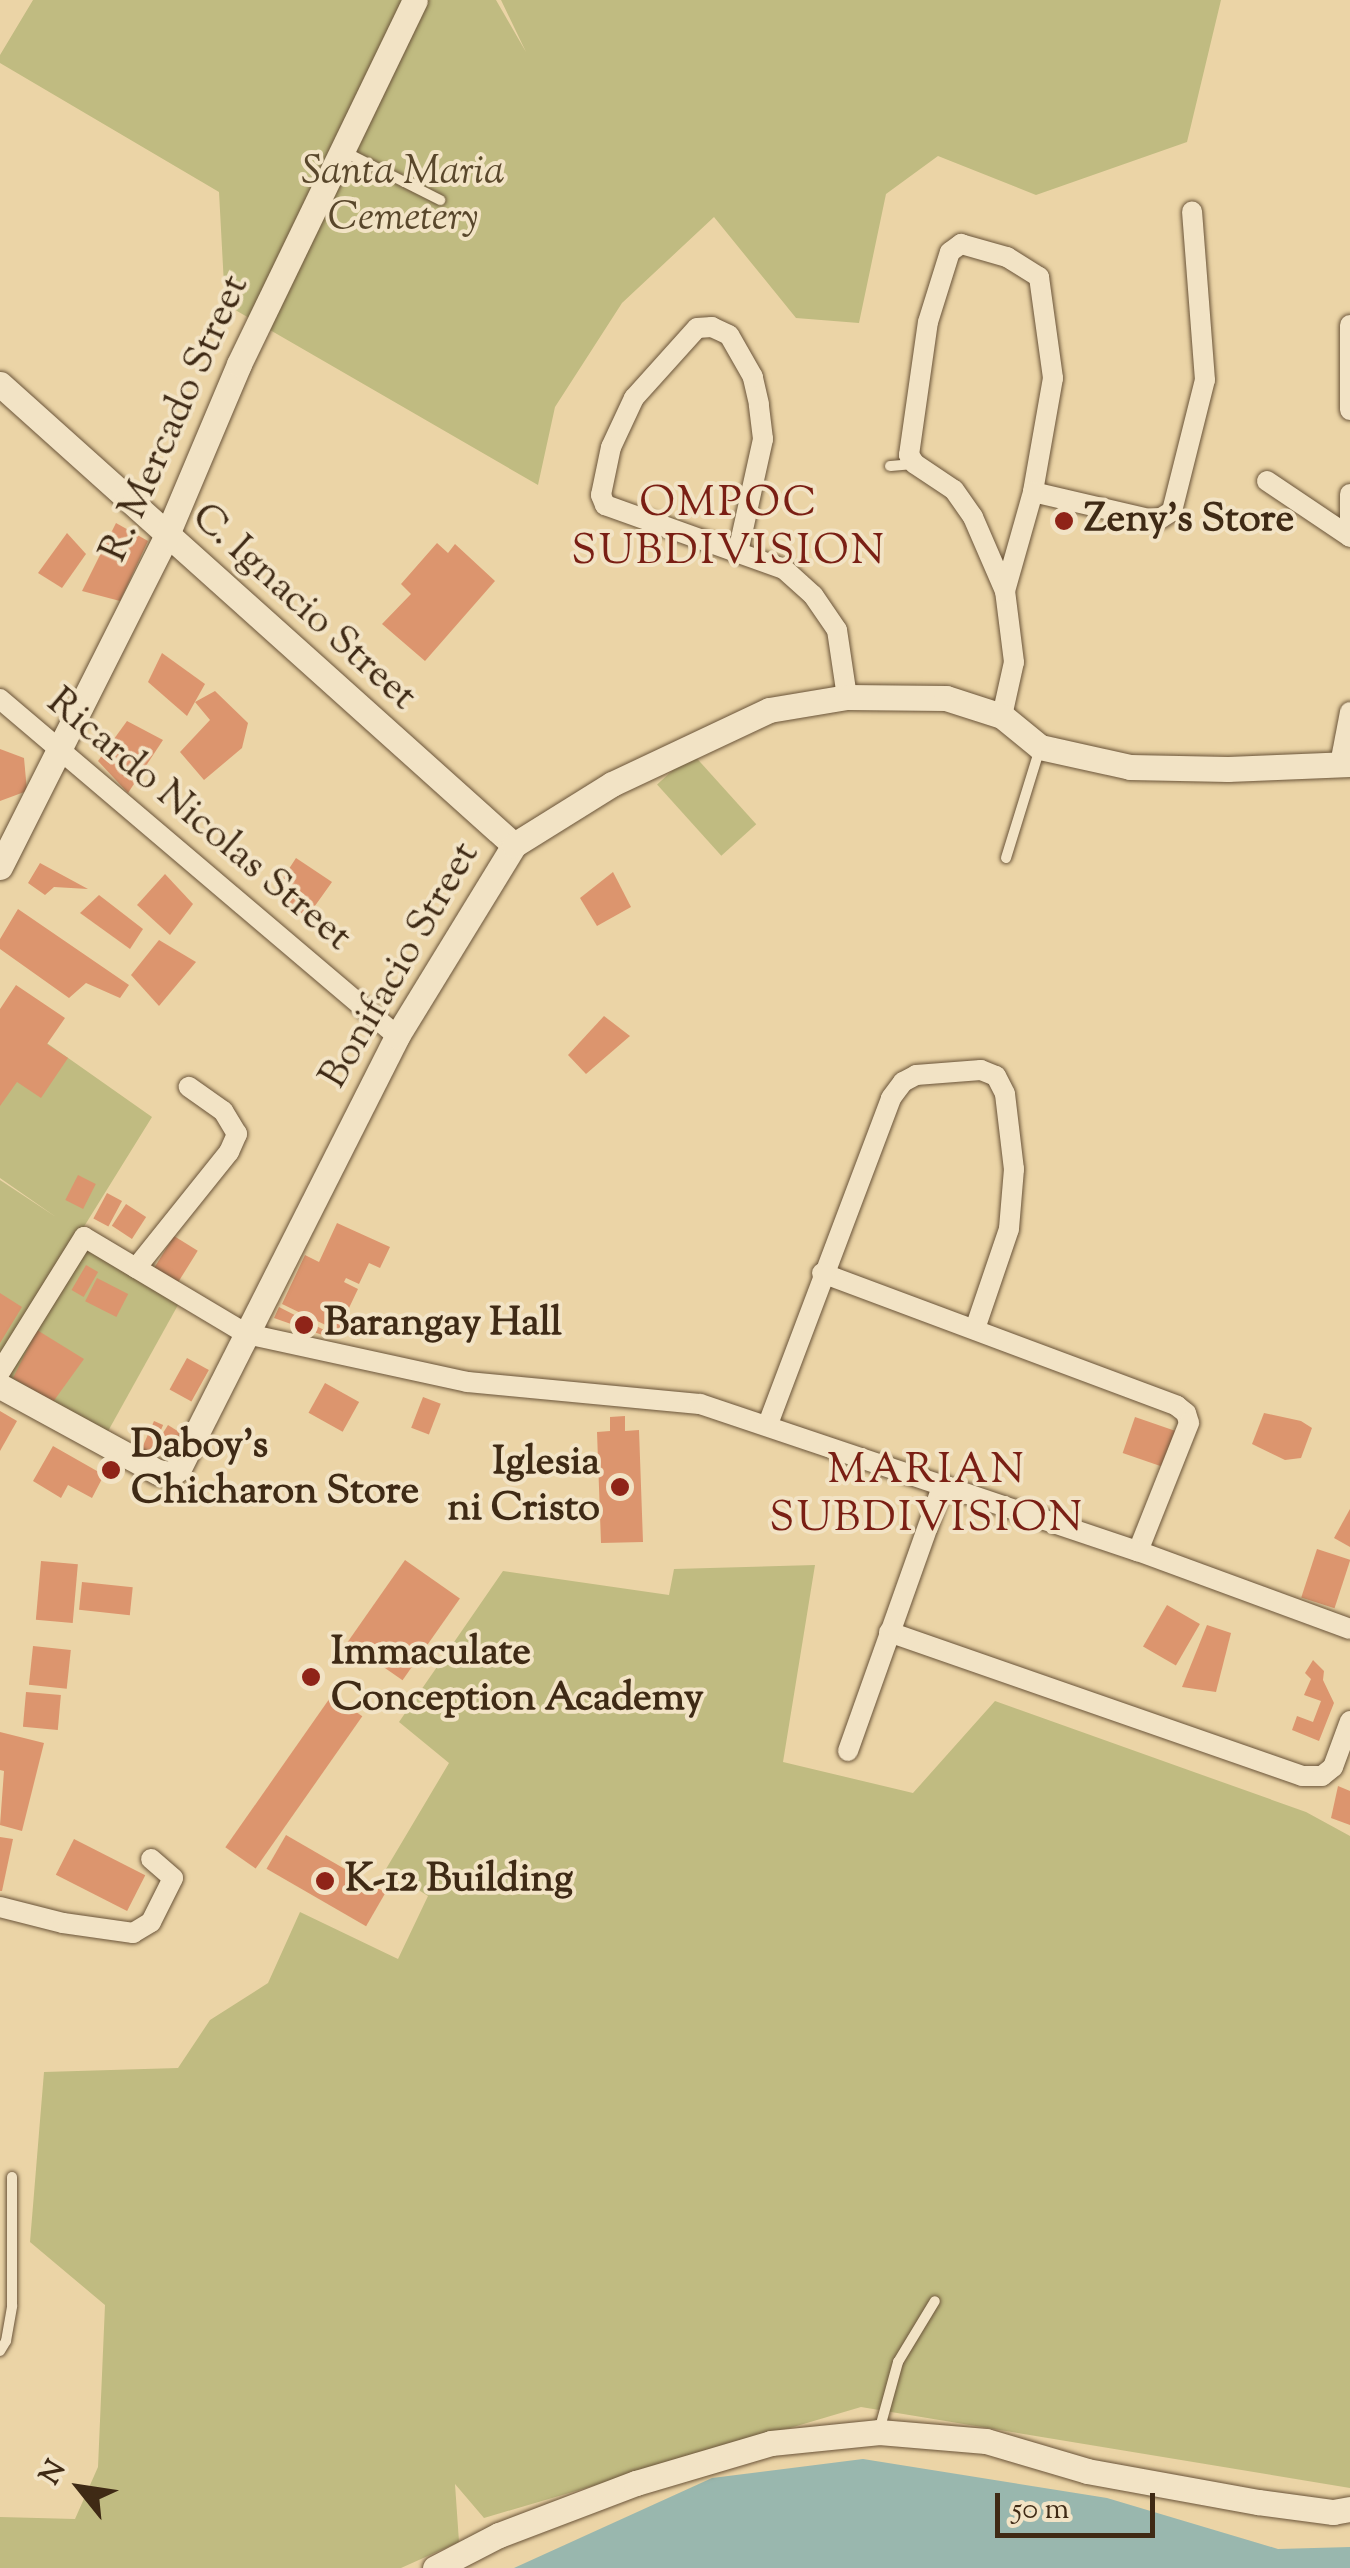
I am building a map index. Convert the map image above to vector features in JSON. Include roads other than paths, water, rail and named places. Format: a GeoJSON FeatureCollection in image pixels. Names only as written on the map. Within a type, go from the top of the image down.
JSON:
{"type":"FeatureCollection","features":[{"type":"Feature","properties":{"kind":"street","name":"R. Mercado Street"},"geometry":{"type":"LineString","coordinates":[[0,867],[62,752],[166,537],[239,364],[415,0]]}},
{"type":"Feature","properties":{"kind":"street"},"geometry":{"type":"LineString","coordinates":[[1032,492],[1148,518],[1162,518],[1172,511],[1205,380],[1192,211]]}},
{"type":"Feature","properties":{"kind":"street"},"geometry":{"type":"LineString","coordinates":[[1002,716],[1014,662],[1005,591],[984,534],[964,503],[954,490],[914,464],[910,456],[914,403],[928,322],[950,252],[961,244],[982,247],[1039,277],[1053,378],[1032,492],[1005,591]]}},
{"type":"Feature","properties":{"kind":"street"},"geometry":{"type":"LineString","coordinates":[[1350,325],[1350,410]]}},
{"type":"Feature","properties":{"kind":"street"},"geometry":{"type":"LineString","coordinates":[[738,552],[763,439],[759,404],[753,377],[728,335],[712,327],[697,328],[634,398],[611,447],[601,495],[605,505],[615,512],[784,569],[813,595],[837,630],[847,697]]}},
{"type":"Feature","properties":{"kind":"street","name":"C. Ignacio Street"},"geometry":{"type":"LineString","coordinates":[[0,384],[166,537],[514,845]]}},
{"type":"Feature","properties":{"kind":"street"},"geometry":{"type":"LineString","coordinates":[[1267,480],[1349,536]]}},
{"type":"Feature","properties":{"kind":"street"},"geometry":{"type":"LineString","coordinates":[[1349,536],[1350,494]]}},
{"type":"Feature","properties":{"kind":"street","name":"Bonifacio Street"},"geometry":{"type":"LineString","coordinates":[[0,1386],[158,1472],[171,1474],[179,1468],[397,1036],[514,845],[612,784],[769,710],[847,697],[946,698],[1002,716],[1040,747],[1130,767],[1228,769],[1345,764]]}},
{"type":"Feature","properties":{"kind":"street","name":"Ricardo Nicolas Street"},"geometry":{"type":"LineString","coordinates":[[0,700],[397,1036]]}},
{"type":"Feature","properties":{"kind":"street"},"geometry":{"type":"LineString","coordinates":[[1345,764],[1350,712]]}},
{"type":"Feature","properties":{"kind":"street"},"geometry":{"type":"LineString","coordinates":[[768,1424],[891,1098],[903,1082],[916,1075],[969,1068],[996,1076],[1005,1094],[1014,1169],[1009,1229],[975,1329]]}},
{"type":"Feature","properties":{"kind":"street"},"geometry":{"type":"LineString","coordinates":[[136,1268],[230,1152],[237,1134],[223,1111],[189,1087]]}},
{"type":"Feature","properties":{"kind":"street"},"geometry":{"type":"LineString","coordinates":[[0,1372],[84,1237],[247,1334],[467,1382],[544,1392],[670,1398],[768,1424],[1138,1551],[1350,1629]]}},
{"type":"Feature","properties":{"kind":"street"},"geometry":{"type":"LineString","coordinates":[[822,1273],[1176,1406],[1186,1414],[1189,1423],[1138,1551]]}},
{"type":"Feature","properties":{"kind":"street"},"geometry":{"type":"LineString","coordinates":[[848,1752],[943,1484]]}},
{"type":"Feature","properties":{"kind":"street"},"geometry":{"type":"LineString","coordinates":[[889,1632],[1302,1776],[1322,1776],[1333,1766],[1350,1721]]}},
{"type":"Feature","properties":{"kind":"street"},"geometry":{"type":"LineString","coordinates":[[0,1907],[79,1926],[133,1933],[151,1922],[173,1878],[151,1859]]}},
{"type":"Feature","properties":{"kind":"street"},"geometry":{"type":"LineString","coordinates":[[435,2568],[499,2535],[653,2478],[771,2443],[878,2432],[986,2442],[1087,2470],[1258,2502],[1333,2512],[1350,2508]]}},
{"type":"Feature","properties":{"kind":"lane"},"geometry":{"type":"LineString","coordinates":[[341,150],[440,200]]}},
{"type":"Feature","properties":{"kind":"lane"},"geometry":{"type":"LineString","coordinates":[[890,466],[914,464]]}},
{"type":"Feature","properties":{"kind":"lane"},"geometry":{"type":"LineString","coordinates":[[1006,858],[1040,747]]}},
{"type":"Feature","properties":{"kind":"lane"},"geometry":{"type":"LineString","coordinates":[[0,2351],[12,2306],[12,2177]]}},
{"type":"Feature","properties":{"kind":"lane"},"geometry":{"type":"LineString","coordinates":[[878,2432],[898,2362],[935,2301]]}},
{"type":"Feature","properties":{"kind":"water"},"geometry":{"type":"Polygon","coordinates":[[[863,2459],[1107,2498],[1278,2549],[1350,2547],[1350,2568],[514,2568],[712,2478],[863,2459]]]}},
{"type":"Feature","properties":{"kind":"place","name":"Zeny's Store"},"geometry":{"type":"Point","coordinates":[1064,521]}},
{"type":"Feature","properties":{"kind":"place","name":"Barangay Hall"},"geometry":{"type":"Point","coordinates":[304,1325]}},
{"type":"Feature","properties":{"kind":"place","name":"Daboy's Chicharon Store"},"geometry":{"type":"Point","coordinates":[111,1470]}},
{"type":"Feature","properties":{"kind":"place","name":"Iglesia ni Cristo"},"geometry":{"type":"Point","coordinates":[620,1487]}},
{"type":"Feature","properties":{"kind":"place","name":"Immaculate Conception Academy"},"geometry":{"type":"Point","coordinates":[311,1677]}},
{"type":"Feature","properties":{"kind":"place","name":"K-12 Building"},"geometry":{"type":"Point","coordinates":[325,1881]}},
{"type":"Feature","properties":{"kind":"district","name":"OMPOC SUBDIVISION"},"geometry":{"type":"Point","coordinates":[729,529]}},
{"type":"Feature","properties":{"kind":"district","name":"MARIAN SUBDIVISION"},"geometry":{"type":"Point","coordinates":[927,1496]}},
{"type":"Feature","properties":{"kind":"park label","name":"Santa Maria Cemetery"},"geometry":{"type":"Point","coordinates":[403,197]}}]}
